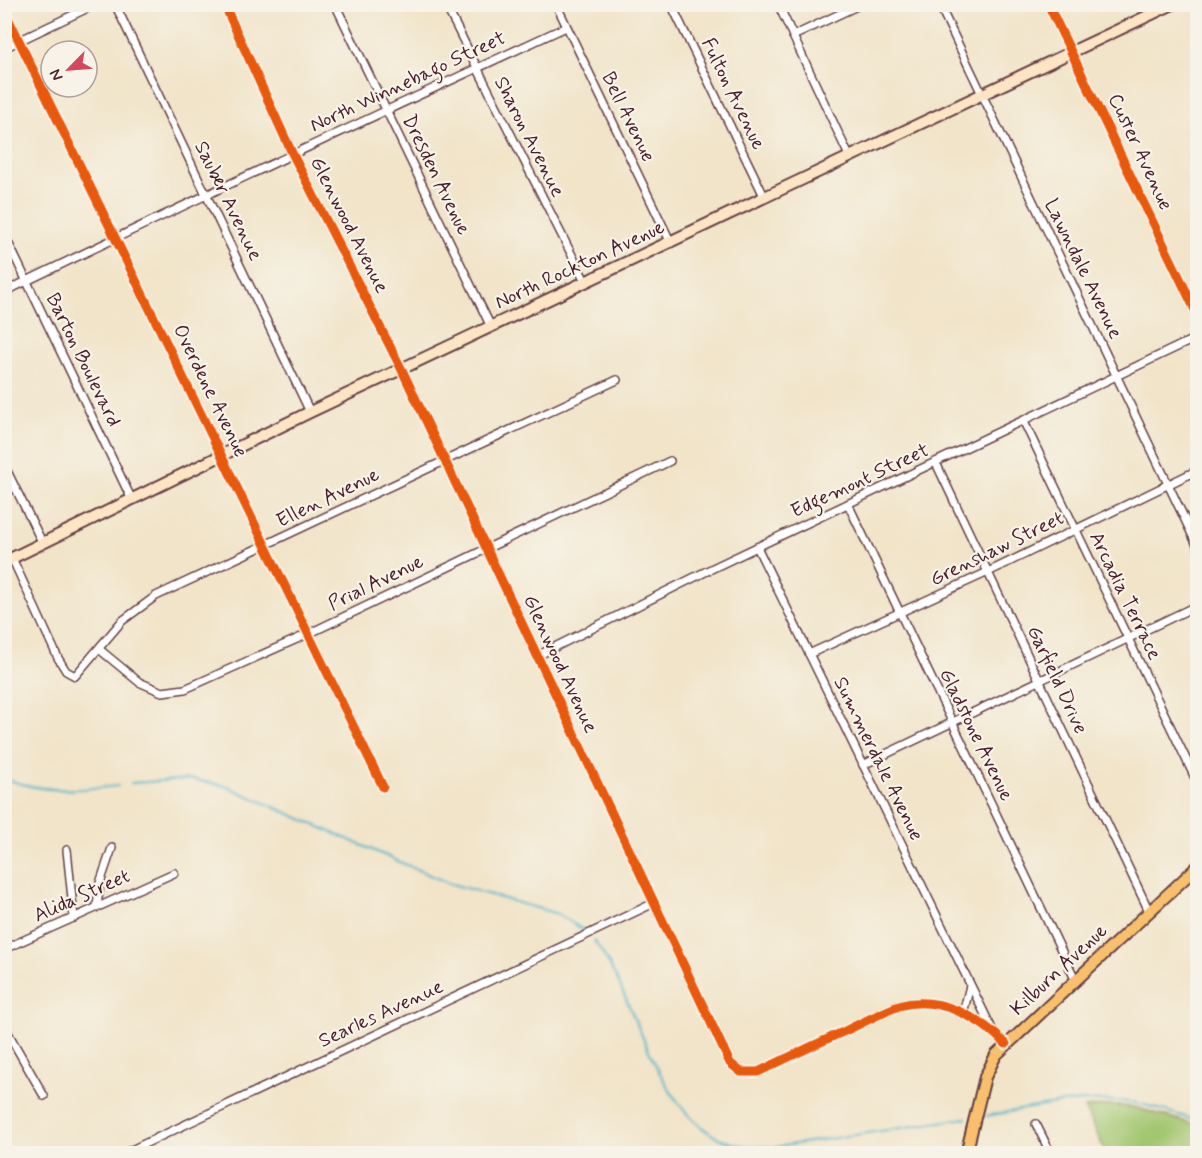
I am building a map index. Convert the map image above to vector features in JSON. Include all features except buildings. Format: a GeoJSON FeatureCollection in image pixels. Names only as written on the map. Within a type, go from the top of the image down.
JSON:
{"type":"FeatureCollection","features":[{"type":"Feature","properties":{"kind":"main road","name":"North Rockton Avenue"},"geometry":{"type":"LineString","coordinates":[[8,560],[310,412],[1173,4]]}},
{"type":"Feature","properties":{"kind":"main road","name":"Kilburn Avenue"},"geometry":{"type":"LineString","coordinates":[[966,1154],[986,1077],[996,1055],[1197,866]]}},
{"type":"Feature","properties":{"kind":"street"},"geometry":{"type":"LineString","coordinates":[[4,48],[96,4]]}},
{"type":"Feature","properties":{"kind":"street","name":"Sauber Avenue"},"geometry":{"type":"LineString","coordinates":[[115,4],[310,412]]}},
{"type":"Feature","properties":{"kind":"street","name":"Glenwood Avenue"},"geometry":{"type":"LineString","coordinates":[[224,4],[292,153],[402,370],[726,1056],[735,1068],[741,1071],[758,1072],[899,1006],[910,1004],[935,1005],[963,1013],[993,1031],[1006,1044]]}},
{"type":"Feature","properties":{"kind":"street","name":"Dresden Avenue"},"geometry":{"type":"LineString","coordinates":[[335,4],[490,327]]}},
{"type":"Feature","properties":{"kind":"street","name":"Sharon Avenue"},"geometry":{"type":"LineString","coordinates":[[445,4],[586,283]]}},
{"type":"Feature","properties":{"kind":"street","name":"Bell Avenue"},"geometry":{"type":"LineString","coordinates":[[556,4],[671,243]]}},
{"type":"Feature","properties":{"kind":"street","name":"Fulton Avenue"},"geometry":{"type":"LineString","coordinates":[[671,4],[765,198]]}},
{"type":"Feature","properties":{"kind":"street"},"geometry":{"type":"LineString","coordinates":[[778,4],[850,158]]}},
{"type":"Feature","properties":{"kind":"street"},"geometry":{"type":"LineString","coordinates":[[793,36],[861,4]]}},
{"type":"Feature","properties":{"kind":"street","name":"Lawndale Avenue"},"geometry":{"type":"LineString","coordinates":[[939,4],[1197,547]]}},
{"type":"Feature","properties":{"kind":"street","name":"Custer Avenue"},"geometry":{"type":"LineString","coordinates":[[1048,4],[1197,316]]}},
{"type":"Feature","properties":{"kind":"street","name":"Overdene Avenue"},"geometry":{"type":"LineString","coordinates":[[4,10],[384,787]]}},
{"type":"Feature","properties":{"kind":"street","name":"North Winnebago Street"},"geometry":{"type":"LineString","coordinates":[[4,292],[208,196],[292,153],[566,27]]}},
{"type":"Feature","properties":{"kind":"street","name":"Barton Boulevard"},"geometry":{"type":"LineString","coordinates":[[4,234],[132,500]]}},
{"type":"Feature","properties":{"kind":"street","name":"Edgemont Street"},"geometry":{"type":"LineString","coordinates":[[537,657],[757,547],[1197,338]]}},
{"type":"Feature","properties":{"kind":"street","name":"Ellen Avenue"},"geometry":{"type":"LineString","coordinates":[[8,560],[58,658],[66,671],[75,676],[122,621],[156,596],[617,380]]}},
{"type":"Feature","properties":{"kind":"street","name":"Arcadia Terrace"},"geometry":{"type":"LineString","coordinates":[[1024,422],[1197,784]]}},
{"type":"Feature","properties":{"kind":"street","name":"Prial Avenue"},"geometry":{"type":"LineString","coordinates":[[99,649],[139,682],[162,692],[185,689],[308,634],[670,461]]}},
{"type":"Feature","properties":{"kind":"street","name":"Garfield Drive"},"geometry":{"type":"LineString","coordinates":[[936,463],[1149,911]]}},
{"type":"Feature","properties":{"kind":"street"},"geometry":{"type":"LineString","coordinates":[[4,465],[43,544]]}},
{"type":"Feature","properties":{"kind":"street","name":"Grenshaw Street"},"geometry":{"type":"LineString","coordinates":[[809,654],[988,572],[1197,470]]}},
{"type":"Feature","properties":{"kind":"street","name":"Gladstone Avenue"},"geometry":{"type":"LineString","coordinates":[[848,504],[1075,979]]}},
{"type":"Feature","properties":{"kind":"street","name":"Summerdale Avenue"},"geometry":{"type":"LineString","coordinates":[[757,547],[993,1031]]}},
{"type":"Feature","properties":{"kind":"street"},"geometry":{"type":"LineString","coordinates":[[863,765],[1197,605]]}},
{"type":"Feature","properties":{"kind":"street"},"geometry":{"type":"LineString","coordinates":[[97,906],[100,883],[112,848]]}},
{"type":"Feature","properties":{"kind":"street"},"geometry":{"type":"LineString","coordinates":[[67,850],[74,918]]}},
{"type":"Feature","properties":{"kind":"street","name":"Alida Street"},"geometry":{"type":"LineString","coordinates":[[4,949],[174,873]]}},
{"type":"Feature","properties":{"kind":"street","name":"Searles Avenue"},"geometry":{"type":"LineString","coordinates":[[123,1154],[654,903]]}},
{"type":"Feature","properties":{"kind":"street"},"geometry":{"type":"LineString","coordinates":[[963,1013],[970,986]]}},
{"type":"Feature","properties":{"kind":"street"},"geometry":{"type":"LineString","coordinates":[[4,1026],[44,1096]]}},
{"type":"Feature","properties":{"kind":"street"},"geometry":{"type":"LineString","coordinates":[[1036,1124],[1051,1154]]}},
{"type":"Feature","properties":{"kind":"green space"},"geometry":{"type":"Polygon","coordinates":[[[1110,1105],[1134,1107],[1197,1125],[1197,1153],[1106,1153],[1085,1108],[1110,1105]]]}},
{"type":"Feature","properties":{"kind":"waterway"},"geometry":{"type":"LineString","coordinates":[[4,778],[46,789],[118,786]]}},
{"type":"Feature","properties":{"kind":"waterway"},"geometry":{"type":"LineString","coordinates":[[131,783],[191,779],[226,786],[448,883],[558,914],[585,931]]}},
{"type":"Feature","properties":{"kind":"waterway"},"geometry":{"type":"LineString","coordinates":[[594,941],[609,964],[664,1081],[681,1107],[702,1127],[726,1141],[744,1146],[776,1147],[966,1118]]}},
{"type":"Feature","properties":{"kind":"waterway"},"geometry":{"type":"LineString","coordinates":[[986,1116],[1058,1104],[1112,1101],[1147,1105],[1198,1121]]}},
{"type":"Feature","properties":{"kind":"cycle path"},"geometry":{"type":"LineString","coordinates":[[224,4],[292,153],[402,370],[730,1063],[741,1072],[758,1072],[885,1012],[914,1003],[943,1006],[971,1017],[996,1034],[1006,1044]]}},
{"type":"Feature","properties":{"kind":"cycle path"},"geometry":{"type":"LineString","coordinates":[[1048,4],[1198,316]]}},
{"type":"Feature","properties":{"kind":"cycle path"},"geometry":{"type":"LineString","coordinates":[[4,10],[383,787]]}}]}
